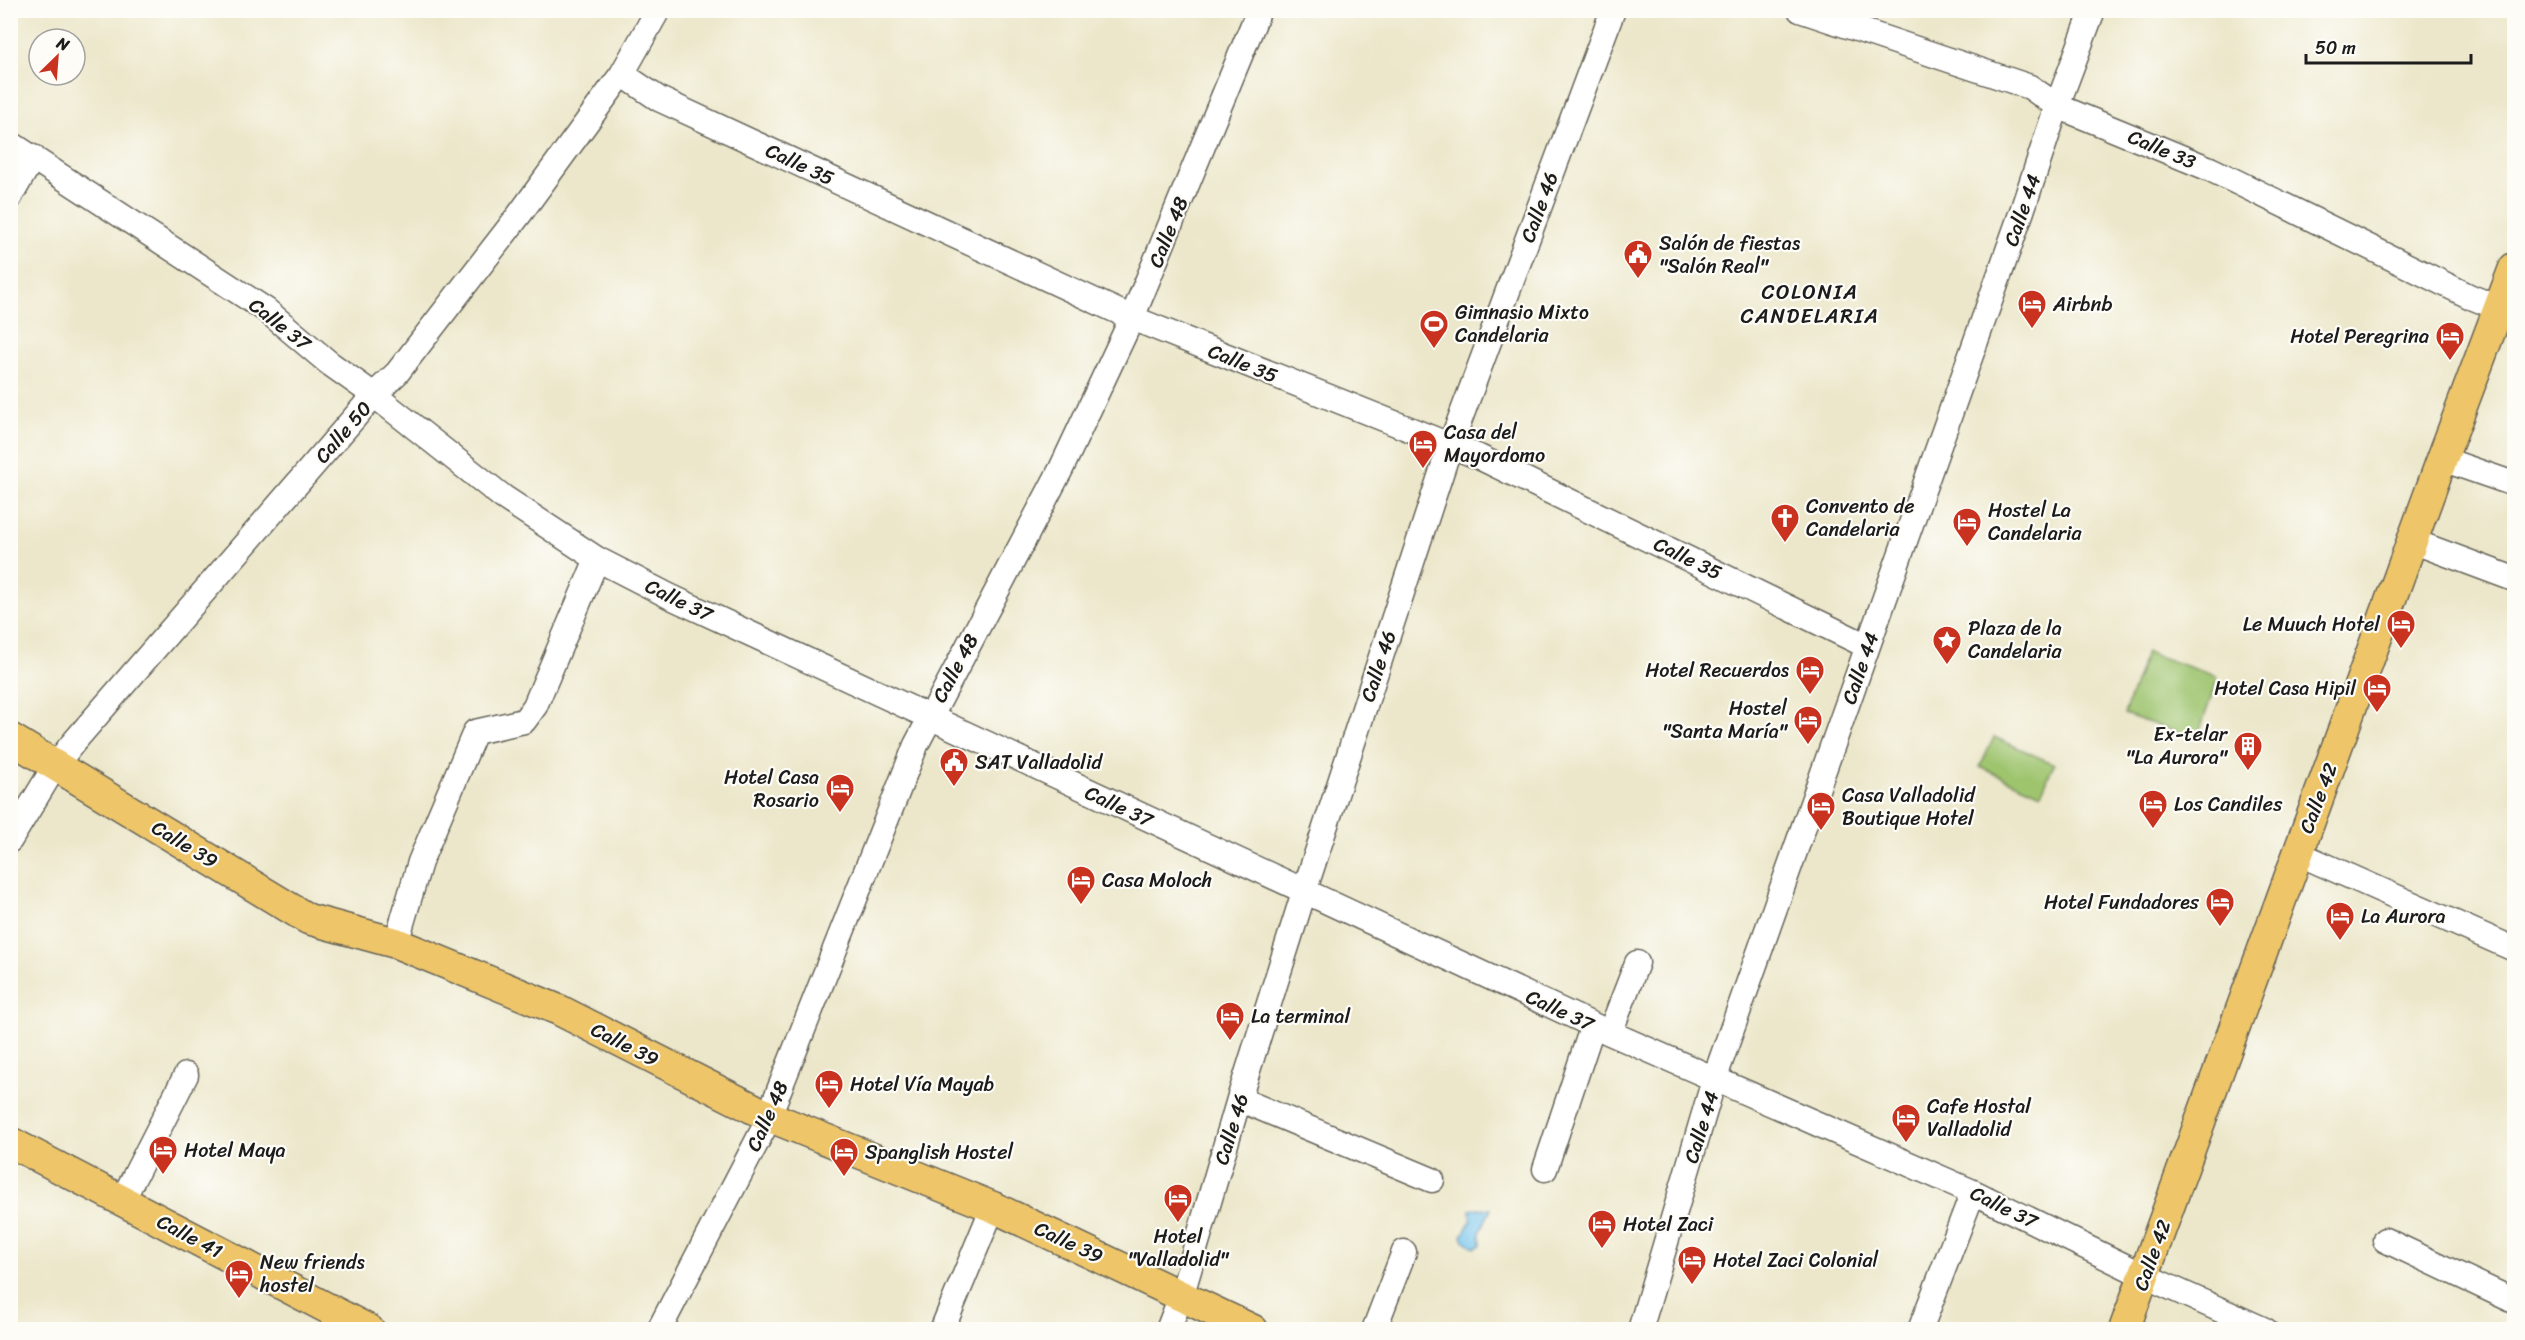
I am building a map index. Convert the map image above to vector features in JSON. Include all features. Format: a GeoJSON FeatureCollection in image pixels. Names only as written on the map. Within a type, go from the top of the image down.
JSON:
{"type":"FeatureCollection","features":[{"type":"Feature","properties":{"kind":"main road","name":"Calle 42"},"geometry":{"type":"LineString","coordinates":[[2124,1329],[2442,459],[2507,311],[2514,268]]}},
{"type":"Feature","properties":{"kind":"main road","name":"Calle 39"},"geometry":{"type":"LineString","coordinates":[[10,738],[308,919],[396,943],[559,1010],[768,1116],[993,1207],[1253,1329]]}},
{"type":"Feature","properties":{"kind":"main road","name":"Calle 41"},"geometry":{"type":"LineString","coordinates":[[10,1142],[369,1329]]}},
{"type":"Feature","properties":{"kind":"street","name":"Calle 50"},"geometry":{"type":"LineString","coordinates":[[10,840],[55,766],[374,395],[397,373],[512,224],[622,74],[658,10]]}},
{"type":"Feature","properties":{"kind":"street","name":"Calle 48"},"geometry":{"type":"LineString","coordinates":[[659,1329],[768,1116],[929,717],[1061,469],[1132,318],[1259,10]]}},
{"type":"Feature","properties":{"kind":"street","name":"Calle 46"},"geometry":{"type":"LineString","coordinates":[[1168,1329],[1182,1294],[1239,1099],[1304,892],[1450,446],[1612,10]]}},
{"type":"Feature","properties":{"kind":"street","name":"Calle 33"},"geometry":{"type":"LineString","coordinates":[[1800,10],[2030,87],[2057,106],[2210,170],[2471,297],[2507,311]]}},
{"type":"Feature","properties":{"kind":"street","name":"Calle 44"},"geometry":{"type":"LineString","coordinates":[[1640,1329],[1714,1080],[2092,10]]}},
{"type":"Feature","properties":{"kind":"street","name":"Calle 35"},"geometry":{"type":"LineString","coordinates":[[622,74],[659,99],[1132,318],[1489,462],[1867,646]]}},
{"type":"Feature","properties":{"kind":"street","name":"Calle 37"},"geometry":{"type":"LineString","coordinates":[[10,143],[266,310],[329,363],[374,395],[503,497],[597,559],[669,596],[1304,892],[1714,1080],[1973,1192],[2145,1276],[2265,1329]]}},
{"type":"Feature","properties":{"kind":"street"},"geometry":{"type":"LineString","coordinates":[[10,196],[33,157]]}},
{"type":"Feature","properties":{"kind":"street"},"geometry":{"type":"LineString","coordinates":[[2442,459],[2514,484]]}},
{"type":"Feature","properties":{"kind":"street"},"geometry":{"type":"LineString","coordinates":[[2412,542],[2514,579]]}},
{"type":"Feature","properties":{"kind":"street"},"geometry":{"type":"LineString","coordinates":[[396,943],[420,862],[475,732],[524,721],[535,706],[597,559]]}},
{"type":"Feature","properties":{"kind":"street"},"geometry":{"type":"LineString","coordinates":[[2297,853],[2514,949]]}},
{"type":"Feature","properties":{"kind":"street"},"geometry":{"type":"LineString","coordinates":[[1545,1170],[1602,1029],[1638,963]]}},
{"type":"Feature","properties":{"kind":"street"},"geometry":{"type":"LineString","coordinates":[[122,1201],[186,1075]]}},
{"type":"Feature","properties":{"kind":"street"},"geometry":{"type":"LineString","coordinates":[[1239,1099],[1432,1180]]}},
{"type":"Feature","properties":{"kind":"street"},"geometry":{"type":"LineString","coordinates":[[1920,1329],[1973,1192]]}},
{"type":"Feature","properties":{"kind":"street"},"geometry":{"type":"LineString","coordinates":[[942,1329],[993,1207]]}},
{"type":"Feature","properties":{"kind":"street"},"geometry":{"type":"LineString","coordinates":[[2385,1240],[2514,1301]]}},
{"type":"Feature","properties":{"kind":"street"},"geometry":{"type":"LineString","coordinates":[[1374,1329],[1404,1252]]}},
{"type":"Feature","properties":{"kind":"green space"},"geometry":{"type":"Polygon","coordinates":[[[2146,652],[2218,677],[2197,739],[2124,714],[2146,652]]]}},
{"type":"Feature","properties":{"kind":"green space"},"geometry":{"type":"Polygon","coordinates":[[[1994,737],[2054,764],[2041,794],[1980,767],[1994,737]]]}},
{"type":"Feature","properties":{"kind":"water"},"geometry":{"type":"Polygon","coordinates":[[[1491,1209],[1480,1232],[1481,1245],[1475,1248],[1462,1236],[1471,1220],[1470,1210],[1491,1209]]]}},
{"type":"Feature","properties":{"kind":"place","name":"Salón de fiestas \"Salón Real\""},"geometry":{"type":"Point","coordinates":[1638,280]}},
{"type":"Feature","properties":{"kind":"place","name":"Airbnb"},"geometry":{"type":"Point","coordinates":[2032,330]}},
{"type":"Feature","properties":{"kind":"place","name":"Gimnasio Mixto Candelaria"},"geometry":{"type":"Point","coordinates":[1434,350]}},
{"type":"Feature","properties":{"kind":"place","name":"Hotel Peregrina"},"geometry":{"type":"Point","coordinates":[2450,362]}},
{"type":"Feature","properties":{"kind":"place","name":"Casa del Mayordomo"},"geometry":{"type":"Point","coordinates":[1423,470]}},
{"type":"Feature","properties":{"kind":"place","name":"Convento de Candelaria"},"geometry":{"type":"Point","coordinates":[1785,544]}},
{"type":"Feature","properties":{"kind":"place","name":"Hostel La Candelaria"},"geometry":{"type":"Point","coordinates":[1967,548]}},
{"type":"Feature","properties":{"kind":"place","name":"Le Muuch Hotel"},"geometry":{"type":"Point","coordinates":[2401,650]}},
{"type":"Feature","properties":{"kind":"place","name":"Plaza de la Candelaria"},"geometry":{"type":"Point","coordinates":[1947,666]}},
{"type":"Feature","properties":{"kind":"place","name":"Hotel Recuerdos"},"geometry":{"type":"Point","coordinates":[1810,696]}},
{"type":"Feature","properties":{"kind":"place","name":"Hotel Casa Hipil"},"geometry":{"type":"Point","coordinates":[2377,714]}},
{"type":"Feature","properties":{"kind":"place","name":"Hostel \"Santa María\""},"geometry":{"type":"Point","coordinates":[1808,746]}},
{"type":"Feature","properties":{"kind":"place","name":"Ex-telar \"La Aurora\""},"geometry":{"type":"Point","coordinates":[2248,772]}},
{"type":"Feature","properties":{"kind":"place","name":"SAT Valladolid"},"geometry":{"type":"Point","coordinates":[954,788]}},
{"type":"Feature","properties":{"kind":"place","name":"Hotel Casa Rosario"},"geometry":{"type":"Point","coordinates":[840,814]}},
{"type":"Feature","properties":{"kind":"place","name":"Los Candiles"},"geometry":{"type":"Point","coordinates":[2153,830]}},
{"type":"Feature","properties":{"kind":"place","name":"Casa Valladolid Boutique Hotel"},"geometry":{"type":"Point","coordinates":[1821,832]}},
{"type":"Feature","properties":{"kind":"place","name":"Casa Moloch"},"geometry":{"type":"Point","coordinates":[1081,906]}},
{"type":"Feature","properties":{"kind":"place","name":"Hotel Fundadores"},"geometry":{"type":"Point","coordinates":[2220,928]}},
{"type":"Feature","properties":{"kind":"place","name":"La Aurora"},"geometry":{"type":"Point","coordinates":[2340,942]}},
{"type":"Feature","properties":{"kind":"place","name":"La terminal"},"geometry":{"type":"Point","coordinates":[1230,1042]}},
{"type":"Feature","properties":{"kind":"place","name":"Hotel Vía Mayab"},"geometry":{"type":"Point","coordinates":[829,1110]}},
{"type":"Feature","properties":{"kind":"place","name":"Cafe Hostal Valladolid"},"geometry":{"type":"Point","coordinates":[1906,1144]}},
{"type":"Feature","properties":{"kind":"place","name":"Hotel Maya"},"geometry":{"type":"Point","coordinates":[163,1176]}},
{"type":"Feature","properties":{"kind":"place","name":"Spanglish Hostel"},"geometry":{"type":"Point","coordinates":[844,1178]}},
{"type":"Feature","properties":{"kind":"place","name":"Hotel \"Valladolid\""},"geometry":{"type":"Point","coordinates":[1178,1224]}},
{"type":"Feature","properties":{"kind":"place","name":"Hotel Zaci"},"geometry":{"type":"Point","coordinates":[1602,1250]}},
{"type":"Feature","properties":{"kind":"place","name":"Hotel Zaci Colonial"},"geometry":{"type":"Point","coordinates":[1692,1286]}},
{"type":"Feature","properties":{"kind":"place","name":"New friends hostel"},"geometry":{"type":"Point","coordinates":[239,1300]}},
{"type":"Feature","properties":{"kind":"district","name":"COLONIA CANDELARIA"},"geometry":{"type":"Point","coordinates":[1810,304]}}]}
